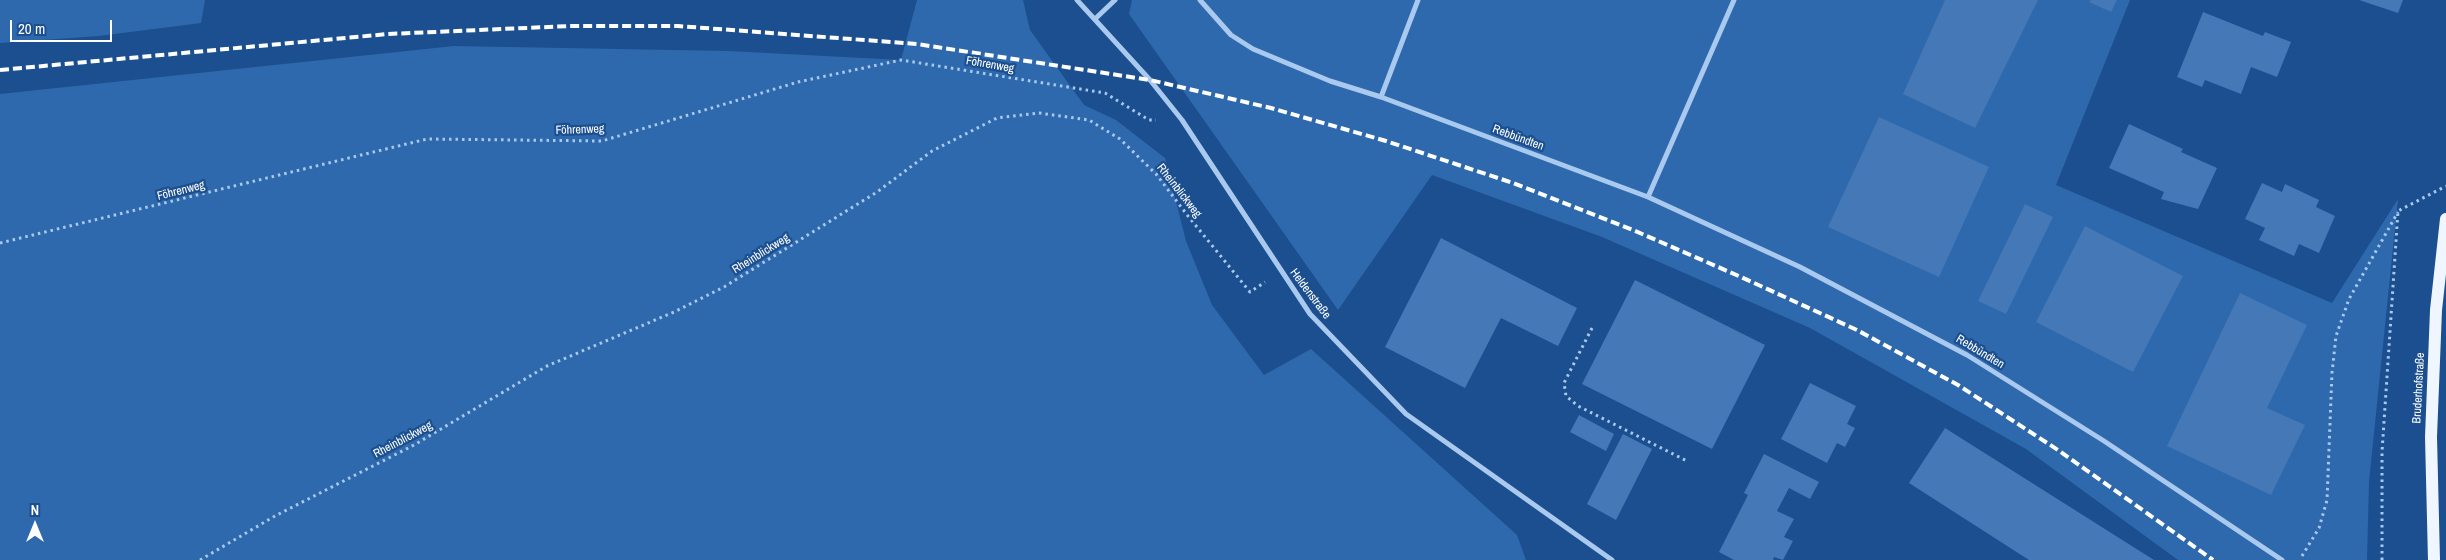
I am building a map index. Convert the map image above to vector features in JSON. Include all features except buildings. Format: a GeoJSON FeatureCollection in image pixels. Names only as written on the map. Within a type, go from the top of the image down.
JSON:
{"type":"FeatureCollection","features":[{"type":"Feature","properties":{"kind":"main road","name":"Bruderhofstraße"},"geometry":{"type":"LineString","coordinates":[[2434,560],[2431,437],[2436,310],[2446,218]]}},
{"type":"Feature","properties":{"kind":"street","name":"Heldenstraße"},"geometry":{"type":"LineString","coordinates":[[1077,0],[1150,80],[1182,120],[1310,314],[1406,414],[1612,560]]}},
{"type":"Feature","properties":{"kind":"street"},"geometry":{"type":"LineString","coordinates":[[1094,19],[1115,0]]}},
{"type":"Feature","properties":{"kind":"street","name":"Rebbündten"},"geometry":{"type":"LineString","coordinates":[[1200,0],[1231,35],[1253,49],[1330,81],[1381,97],[1648,197],[1800,267],[1967,355],[2104,441],[2282,560]]}},
{"type":"Feature","properties":{"kind":"street"},"geometry":{"type":"LineString","coordinates":[[1381,97],[1418,0]]}},
{"type":"Feature","properties":{"kind":"street"},"geometry":{"type":"LineString","coordinates":[[1648,197],[1734,0]]}},
{"type":"Feature","properties":{"kind":"path","name":"Föhrenweg"},"geometry":{"type":"LineString","coordinates":[[0,244],[427,139],[602,141],[798,82],[901,60],[1105,93],[1149,120],[1182,120]]}},
{"type":"Feature","properties":{"kind":"path","name":"Rheinblickweg"},"geometry":{"type":"LineString","coordinates":[[200,560],[275,516],[414,445],[547,366],[674,312],[724,288],[878,192],[932,151],[997,118],[1039,113],[1090,120],[1120,139],[1156,174],[1250,292],[1281,272]]}},
{"type":"Feature","properties":{"kind":"path"},"geometry":{"type":"LineString","coordinates":[[2298,560],[2304,554],[2319,528],[2328,500],[2332,374],[2336,336],[2349,299],[2398,211],[2446,186]]}},
{"type":"Feature","properties":{"kind":"path"},"geometry":{"type":"LineString","coordinates":[[2382,560],[2382,452],[2398,211]]}},
{"type":"Feature","properties":{"kind":"path"},"geometry":{"type":"LineString","coordinates":[[1592,328],[1564,383],[1566,396],[1578,406],[1687,461]]}},
{"type":"Feature","properties":{"kind":"shaded area"},"geometry":{"type":"Polygon","coordinates":[[[0,0],[205,0],[201,23],[99,36],[0,43],[0,0]]]}},
{"type":"Feature","properties":{"kind":"shaded area"},"geometry":{"type":"Polygon","coordinates":[[[917,0],[1023,0],[1030,30],[1084,105],[1116,120],[1165,158],[1186,241],[1212,305],[1264,375],[1311,349],[1517,535],[1526,560],[0,560],[0,94],[454,46],[729,51],[901,60],[917,0]]]}},
{"type":"Feature","properties":{"kind":"shaded area"},"geometry":{"type":"Polygon","coordinates":[[[1132,0],[2130,0],[2056,185],[2332,303],[2398,199],[2369,482],[2367,560],[2178,560],[2026,449],[1810,328],[1602,237],[1432,175],[1338,310],[1129,14],[1132,0]]]}},
{"type":"Feature","properties":{"kind":"railway"},"geometry":{"type":"LineString","coordinates":[[0,70],[388,34],[570,26],[678,26],[917,44],[1150,80],[1271,108],[1386,141],[1513,183],[1633,230],[1741,277],[1857,330],[1958,385],[2058,450],[2213,560]]}}]}
